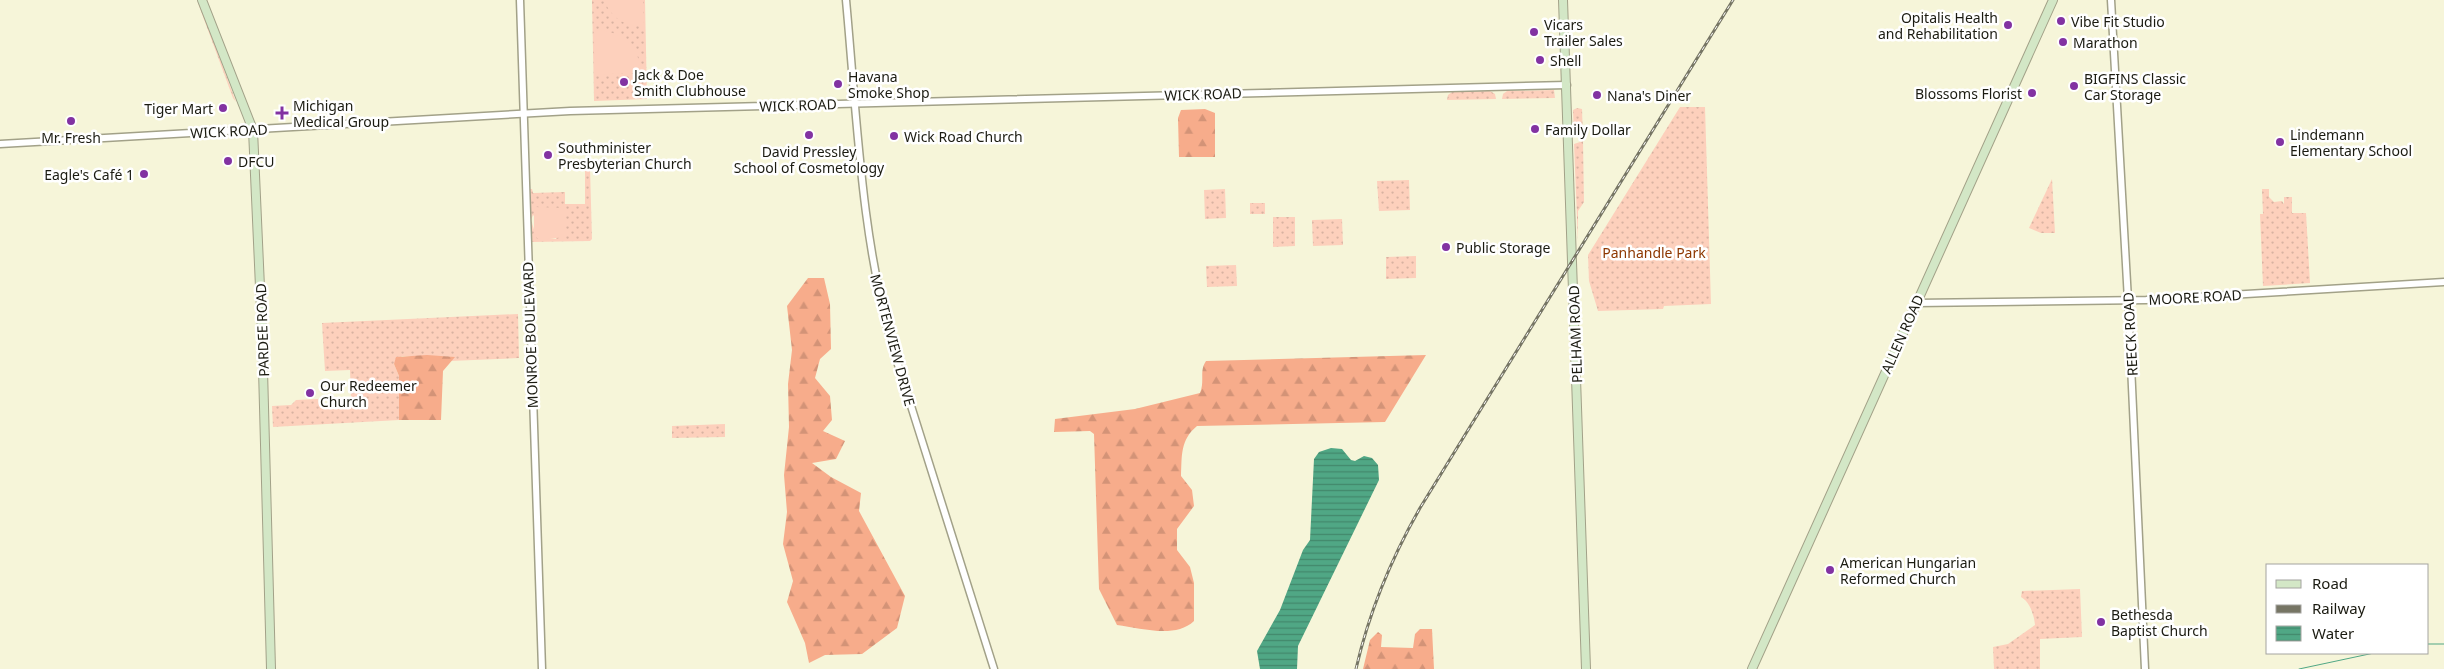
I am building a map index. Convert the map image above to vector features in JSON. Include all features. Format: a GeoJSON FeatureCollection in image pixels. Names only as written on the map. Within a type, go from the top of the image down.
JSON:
{"type":"FeatureCollection","features":[{"type":"Feature","properties":{"kind":"main road","name":"PARDEE ROAD"},"geometry":{"type":"LineString","coordinates":[[202,0],[253,130],[262,323],[270,669]]}},
{"type":"Feature","properties":{"kind":"main road","name":"PELHAM ROAD"},"geometry":{"type":"LineString","coordinates":[[1563,0],[1586,669]]}},
{"type":"Feature","properties":{"kind":"main road","name":"ALLEN ROAD"},"geometry":{"type":"LineString","coordinates":[[1752,669],[2053,0]]}},
{"type":"Feature","properties":{"kind":"street","name":"MONROE BOULEVARD"},"geometry":{"type":"LineString","coordinates":[[520,0],[522,113],[542,669]]}},
{"type":"Feature","properties":{"kind":"street","name":"MORTENVIEW DRIVE"},"geometry":{"type":"LineString","coordinates":[[846,0],[867,223],[881,302],[896,359],[994,669]]}},
{"type":"Feature","properties":{"kind":"street","name":"REECK ROAD"},"geometry":{"type":"LineString","coordinates":[[2111,0],[2128,300],[2145,669]]}},
{"type":"Feature","properties":{"kind":"street","name":"WICK ROAD"},"geometry":{"type":"LineString","coordinates":[[0,144],[522,113],[1567,86]]}},
{"type":"Feature","properties":{"kind":"street","name":"MOORE ROAD"},"geometry":{"type":"LineString","coordinates":[[1916,303],[2128,300],[2444,282]]}},
{"type":"Feature","properties":{"kind":"green space"},"geometry":{"type":"Polygon","coordinates":[[[592,0],[645,0],[647,99],[594,101],[592,0]]]}},
{"type":"Feature","properties":{"kind":"green space"},"geometry":{"type":"Polygon","coordinates":[[[604,0],[643,0],[644,26],[631,25],[620,20],[611,12],[604,0]]]}},
{"type":"Feature","properties":{"kind":"green space"},"geometry":{"type":"Polygon","coordinates":[[[198,3],[200,5],[236,102],[233,98],[198,3]]]}},
{"type":"Feature","properties":{"kind":"green space"},"geometry":{"type":"Polygon","coordinates":[[[595,30],[613,33],[627,41],[637,54],[640,72],[623,75],[622,73],[601,75],[594,69],[595,30]]]}},
{"type":"Feature","properties":{"kind":"green space"},"geometry":{"type":"Polygon","coordinates":[[[1554,90],[1555,98],[1502,99],[1503,94],[1507,91],[1554,90]]]}},
{"type":"Feature","properties":{"kind":"green space"},"geometry":{"type":"Polygon","coordinates":[[[1490,91],[1495,94],[1496,99],[1447,100],[1448,95],[1452,92],[1490,91]]]}},
{"type":"Feature","properties":{"kind":"green space","name":"Panhandle Park"},"geometry":{"type":"Polygon","coordinates":[[[1680,107],[1705,107],[1711,304],[1664,306],[1663,309],[1598,311],[1589,281],[1588,255],[1680,107]]]}},
{"type":"Feature","properties":{"kind":"green space"},"geometry":{"type":"Polygon","coordinates":[[[1577,108],[1582,109],[1583,138],[1574,136],[1573,110],[1577,108]]]}},
{"type":"Feature","properties":{"kind":"green space"},"geometry":{"type":"Polygon","coordinates":[[[1205,109],[1215,113],[1215,157],[1179,157],[1178,118],[1181,110],[1205,109]]]}},
{"type":"Feature","properties":{"kind":"green space"},"geometry":{"type":"Polygon","coordinates":[[[1583,141],[1584,202],[1578,211],[1578,242],[1574,144],[1583,141]]]}},
{"type":"Feature","properties":{"kind":"green space"},"geometry":{"type":"Polygon","coordinates":[[[590,168],[592,239],[590,241],[532,242],[529,189],[532,189],[533,193],[565,192],[565,204],[585,204],[585,170],[590,168]],[[533,215],[531,220],[536,236],[556,239],[533,215]]]}},
{"type":"Feature","properties":{"kind":"green space"},"geometry":{"type":"Polygon","coordinates":[[[2052,179],[2055,233],[2041,233],[2029,228],[2052,179]]]}},
{"type":"Feature","properties":{"kind":"green space"},"geometry":{"type":"Polygon","coordinates":[[[1409,180],[1410,210],[1379,211],[1377,181],[1409,180]]]}},
{"type":"Feature","properties":{"kind":"green space"},"geometry":{"type":"Polygon","coordinates":[[[1225,189],[1226,218],[1205,219],[1204,190],[1225,189]]]}},
{"type":"Feature","properties":{"kind":"green space"},"geometry":{"type":"Polygon","coordinates":[[[2262,189],[2269,189],[2269,197],[2274,202],[2282,201],[2284,204],[2284,197],[2292,197],[2292,213],[2306,213],[2310,283],[2263,286],[2260,214],[2263,214],[2262,189]]]}},
{"type":"Feature","properties":{"kind":"green space"},"geometry":{"type":"Polygon","coordinates":[[[1250,203],[1265,203],[1265,214],[1250,214],[1250,203]]]}},
{"type":"Feature","properties":{"kind":"green space"},"geometry":{"type":"Polygon","coordinates":[[[534,207],[565,208],[565,237],[539,240],[534,235],[534,207]]]}},
{"type":"Feature","properties":{"kind":"green space"},"geometry":{"type":"Polygon","coordinates":[[[1273,217],[1295,217],[1295,246],[1273,247],[1273,217]]]}},
{"type":"Feature","properties":{"kind":"green space"},"geometry":{"type":"Polygon","coordinates":[[[1342,219],[1343,245],[1313,246],[1312,220],[1342,219]]]}},
{"type":"Feature","properties":{"kind":"green space"},"geometry":{"type":"Polygon","coordinates":[[[1416,256],[1416,278],[1386,279],[1386,257],[1416,256]]]}},
{"type":"Feature","properties":{"kind":"green space"},"geometry":{"type":"Polygon","coordinates":[[[1236,265],[1237,286],[1207,287],[1206,266],[1236,265]]]}},
{"type":"Feature","properties":{"kind":"green space"},"geometry":{"type":"Polygon","coordinates":[[[808,278],[824,278],[830,304],[831,349],[820,359],[815,378],[830,396],[832,420],[823,431],[845,441],[836,459],[812,463],[831,477],[861,493],[859,511],[905,596],[897,628],[862,654],[825,655],[809,663],[805,643],[787,602],[793,581],[783,544],[787,512],[784,475],[789,427],[788,384],[792,350],[787,306],[808,278]]]}},
{"type":"Feature","properties":{"kind":"green space"},"geometry":{"type":"Polygon","coordinates":[[[518,314],[519,358],[450,361],[454,357],[402,356],[394,364],[399,376],[399,420],[273,427],[272,406],[291,405],[296,400],[318,399],[319,404],[346,403],[346,398],[351,398],[350,370],[325,371],[322,323],[518,314]]]}},
{"type":"Feature","properties":{"kind":"green space"},"geometry":{"type":"Polygon","coordinates":[[[427,355],[455,357],[443,371],[441,420],[399,420],[399,376],[394,364],[396,357],[427,355]]]}},
{"type":"Feature","properties":{"kind":"green space"},"geometry":{"type":"Polygon","coordinates":[[[1426,355],[1385,422],[1197,426],[1191,431],[1183,449],[1181,476],[1192,490],[1194,506],[1177,529],[1177,550],[1190,567],[1194,583],[1194,621],[1177,630],[1168,631],[1117,625],[1099,589],[1094,434],[1090,431],[1054,432],[1055,419],[1135,409],[1200,393],[1206,361],[1426,355]]]}},
{"type":"Feature","properties":{"kind":"green space"},"geometry":{"type":"Polygon","coordinates":[[[725,424],[725,437],[672,438],[672,426],[725,424]]]}},
{"type":"Feature","properties":{"kind":"green space"},"geometry":{"type":"Polygon","coordinates":[[[2080,589],[2082,637],[2040,639],[2040,669],[1994,669],[1993,647],[2008,644],[2035,625],[2031,609],[2021,597],[2022,591],[2080,589]]]}},
{"type":"Feature","properties":{"kind":"green space"},"geometry":{"type":"Polygon","coordinates":[[[1420,629],[1432,629],[1434,669],[1363,669],[1370,640],[1378,632],[1382,635],[1381,647],[1413,648],[1415,634],[1420,629]]]}},
{"type":"Feature","properties":{"kind":"water"},"geometry":{"type":"Polygon","coordinates":[[[1331,448],[1342,449],[1351,460],[1355,461],[1364,456],[1372,458],[1378,465],[1379,480],[1298,646],[1297,669],[1260,669],[1257,651],[1280,610],[1303,550],[1310,540],[1314,459],[1319,452],[1331,448]]]}},
{"type":"Feature","properties":{"kind":"waterway"},"geometry":{"type":"LineString","coordinates":[[2429,644],[2444,644]]}},
{"type":"Feature","properties":{"kind":"waterway"},"geometry":{"type":"LineString","coordinates":[[2299,669],[2369,654]]}},
{"type":"Feature","properties":{"kind":"railway"},"geometry":{"type":"LineString","coordinates":[[1356,669],[1374,606],[1390,566],[1420,508],[1733,0]]}},
{"type":"Feature","properties":{"kind":"place","name":"Vibe Fit Studio"},"geometry":{"type":"Point","coordinates":[2061,21]}},
{"type":"Feature","properties":{"kind":"place","name":"Opitalis Health and Rehabilitation"},"geometry":{"type":"Point","coordinates":[2008,25]}},
{"type":"Feature","properties":{"kind":"place","name":"Vicars Trailer Sales"},"geometry":{"type":"Point","coordinates":[1534,32]}},
{"type":"Feature","properties":{"kind":"place","name":"Marathon"},"geometry":{"type":"Point","coordinates":[2063,42]}},
{"type":"Feature","properties":{"kind":"place","name":"Shell"},"geometry":{"type":"Point","coordinates":[1540,60]}},
{"type":"Feature","properties":{"kind":"place","name":"Jack & Doe Smith Clubhouse"},"geometry":{"type":"Point","coordinates":[624,82]}},
{"type":"Feature","properties":{"kind":"place","name":"Havana Smoke Shop"},"geometry":{"type":"Point","coordinates":[838,84]}},
{"type":"Feature","properties":{"kind":"place","name":"BIGFINS Classic Car Storage"},"geometry":{"type":"Point","coordinates":[2074,86]}},
{"type":"Feature","properties":{"kind":"place","name":"Blossoms Florist"},"geometry":{"type":"Point","coordinates":[2032,93]}},
{"type":"Feature","properties":{"kind":"place","name":"Nana's Diner"},"geometry":{"type":"Point","coordinates":[1597,95]}},
{"type":"Feature","properties":{"kind":"place","name":"Tiger Mart"},"geometry":{"type":"Point","coordinates":[223,108]}},
{"type":"Feature","properties":{"kind":"place","name":"Michigan Medical Group"},"geometry":{"type":"Point","coordinates":[282,113]}},
{"type":"Feature","properties":{"kind":"place","name":"Mr. Fresh"},"geometry":{"type":"Point","coordinates":[71,121]}},
{"type":"Feature","properties":{"kind":"place","name":"Family Dollar"},"geometry":{"type":"Point","coordinates":[1535,129]}},
{"type":"Feature","properties":{"kind":"place","name":"David Pressley School of Cosmetology"},"geometry":{"type":"Point","coordinates":[809,135]}},
{"type":"Feature","properties":{"kind":"place","name":"Wick Road Church"},"geometry":{"type":"Point","coordinates":[894,136]}},
{"type":"Feature","properties":{"kind":"place","name":"Lindemann Elementary School"},"geometry":{"type":"Point","coordinates":[2280,142]}},
{"type":"Feature","properties":{"kind":"place","name":"Southminister Presbyterian Church"},"geometry":{"type":"Point","coordinates":[548,155]}},
{"type":"Feature","properties":{"kind":"place","name":"DFCU"},"geometry":{"type":"Point","coordinates":[228,161]}},
{"type":"Feature","properties":{"kind":"place","name":"Eagle's Café 1"},"geometry":{"type":"Point","coordinates":[144,174]}},
{"type":"Feature","properties":{"kind":"place","name":"Public Storage"},"geometry":{"type":"Point","coordinates":[1446,247]}},
{"type":"Feature","properties":{"kind":"place","name":"Our Redeemer Church"},"geometry":{"type":"Point","coordinates":[310,393]}},
{"type":"Feature","properties":{"kind":"place","name":"American Hungarian Reformed Church"},"geometry":{"type":"Point","coordinates":[1830,570]}},
{"type":"Feature","properties":{"kind":"place","name":"Bethesda Baptist Church"},"geometry":{"type":"Point","coordinates":[2101,622]}}]}
